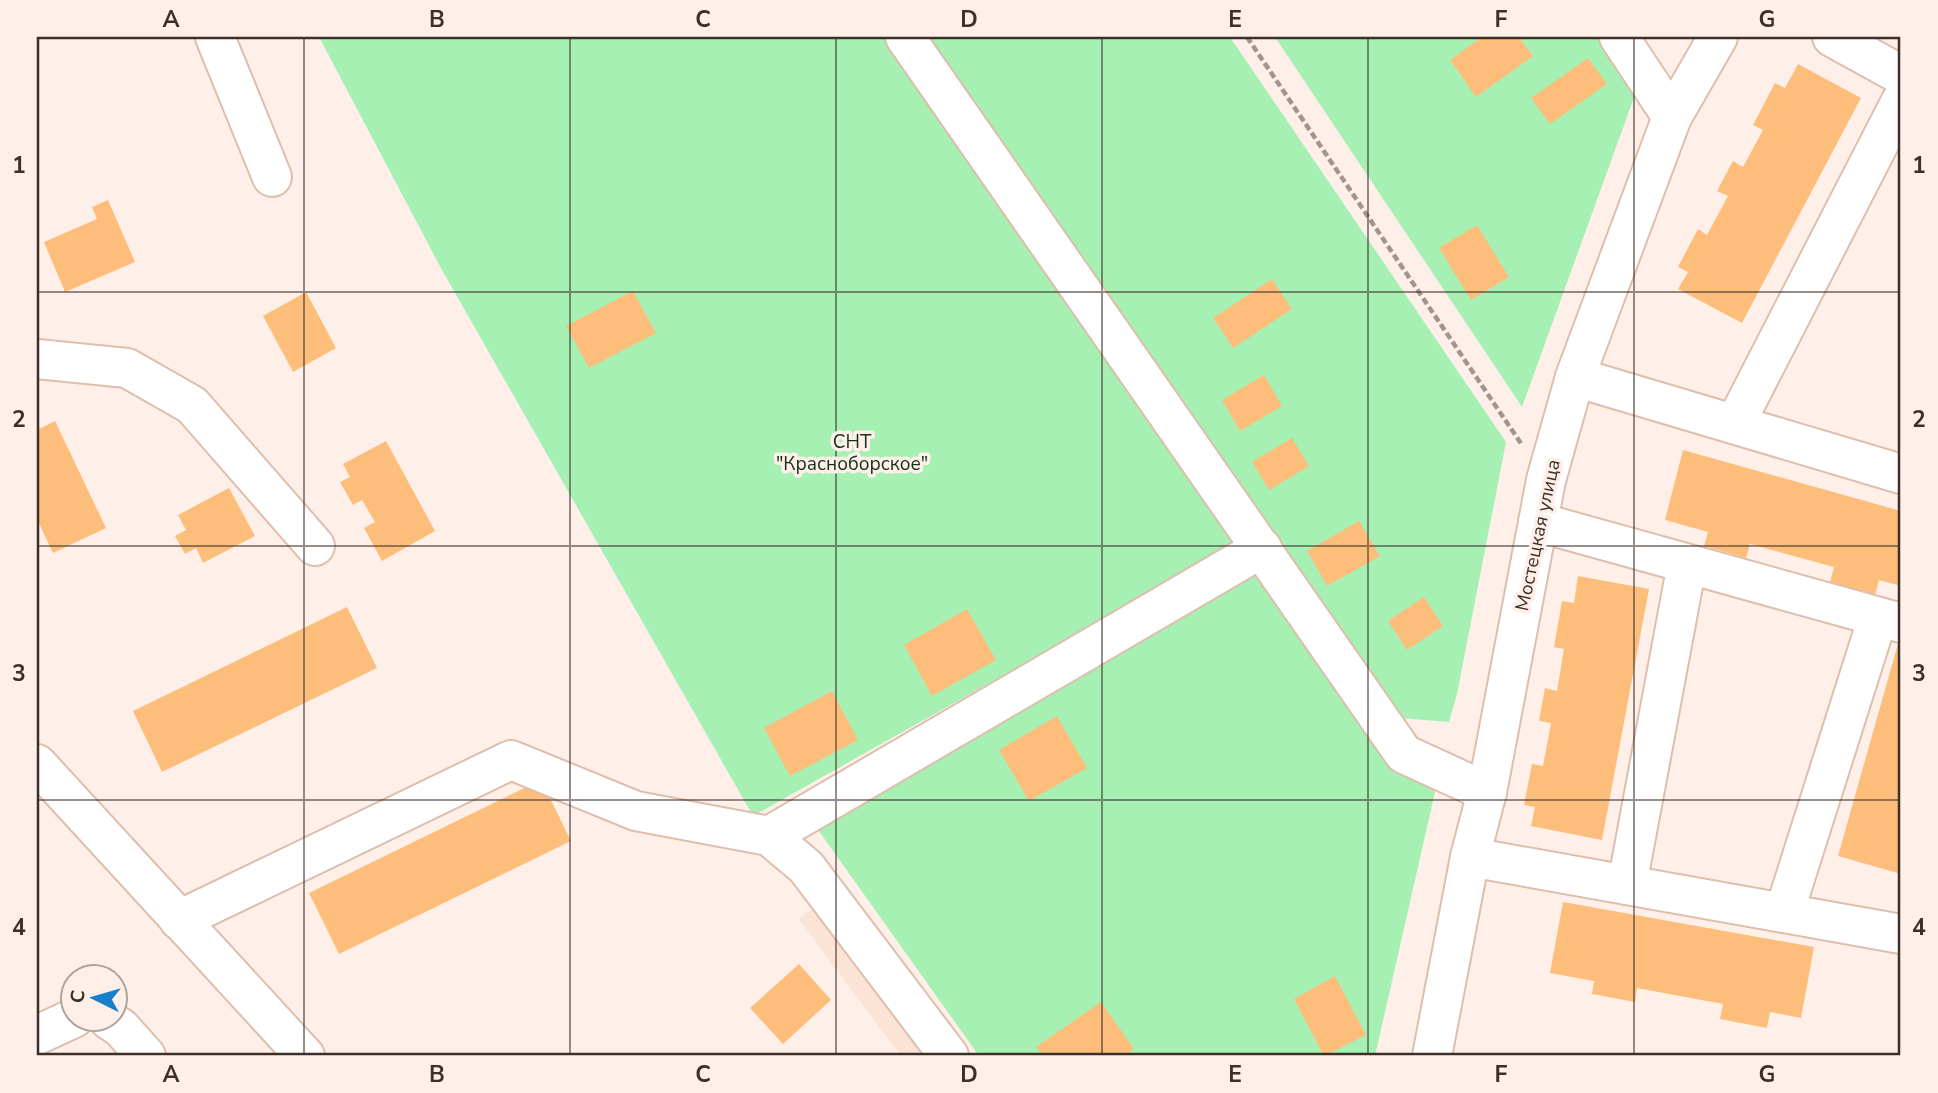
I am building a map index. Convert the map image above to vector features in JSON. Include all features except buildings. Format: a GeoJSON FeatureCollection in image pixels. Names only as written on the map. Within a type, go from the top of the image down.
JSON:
{"type":"FeatureCollection","features":[{"type":"Feature","properties":{"kind":"street"},"geometry":{"type":"LineString","coordinates":[[215,37],[272,177]]}},
{"type":"Feature","properties":{"kind":"street"},"geometry":{"type":"LineString","coordinates":[[905,37],[1404,754],[1487,792]]}},
{"type":"Feature","properties":{"kind":"street"},"geometry":{"type":"LineString","coordinates":[[1619,37],[1672,117]]}},
{"type":"Feature","properties":{"kind":"street","name":"Мостецкая улица"},"geometry":{"type":"LineString","coordinates":[[1432,1056],[1470,858],[1487,792],[1546,481],[1575,377],[1672,117],[1718,37]]}},
{"type":"Feature","properties":{"kind":"street"},"geometry":{"type":"LineString","coordinates":[[1832,37],[1901,75]]}},
{"type":"Feature","properties":{"kind":"street"},"geometry":{"type":"LineString","coordinates":[[1735,424],[1901,102]]}},
{"type":"Feature","properties":{"kind":"street"},"geometry":{"type":"LineString","coordinates":[[37,359],[127,368],[192,405],[314,547]]}},
{"type":"Feature","properties":{"kind":"street"},"geometry":{"type":"LineString","coordinates":[[1575,377],[1901,474]]}},
{"type":"Feature","properties":{"kind":"street"},"geometry":{"type":"LineString","coordinates":[[1538,522],[1890,620],[1784,913]]}},
{"type":"Feature","properties":{"kind":"street"},"geometry":{"type":"LineString","coordinates":[[769,836],[1262,548]]}},
{"type":"Feature","properties":{"kind":"street"},"geometry":{"type":"LineString","coordinates":[[1627,885],[1687,564]]}},
{"type":"Feature","properties":{"kind":"street"},"geometry":{"type":"LineString","coordinates":[[179,920],[510,760],[636,811],[769,836],[806,867],[949,1056]]}},
{"type":"Feature","properties":{"kind":"street"},"geometry":{"type":"LineString","coordinates":[[37,764],[305,1056]]}},
{"type":"Feature","properties":{"kind":"street"},"geometry":{"type":"LineString","coordinates":[[1470,858],[1901,934]]}},
{"type":"Feature","properties":{"kind":"street"},"geometry":{"type":"LineString","coordinates":[[37,1035],[60,1024]]}},
{"type":"Feature","properties":{"kind":"street"},"geometry":{"type":"LineString","coordinates":[[126,1034],[146,1056]]}},
{"type":"Feature","properties":{"kind":"path"},"geometry":{"type":"LineString","coordinates":[[1247,37],[1546,481]]}},
{"type":"Feature","properties":{"kind":"shaded area"},"geometry":{"type":"Polygon","coordinates":[[[822,902],[937,1056],[901,1056],[799,919],[822,902]]]}},
{"type":"Feature","properties":{"kind":"green space","name":"СНТ \"Красноборское\""},"geometry":{"type":"Polygon","coordinates":[[[319,37],[891,37],[1237,544],[753,816],[442,270],[319,37]]]}},
{"type":"Feature","properties":{"kind":"green space"},"geometry":{"type":"Polygon","coordinates":[[[912,37],[1230,37],[1506,442],[1457,694],[1449,722],[1398,718],[912,37]]]}},
{"type":"Feature","properties":{"kind":"green space"},"geometry":{"type":"Polygon","coordinates":[[[1275,37],[1610,37],[1640,81],[1522,407],[1275,37]]]}},
{"type":"Feature","properties":{"kind":"green space"},"geometry":{"type":"Polygon","coordinates":[[[1253,567],[1368,723],[1435,792],[1375,1056],[979,1056],[816,827],[1253,567]]]}}]}
